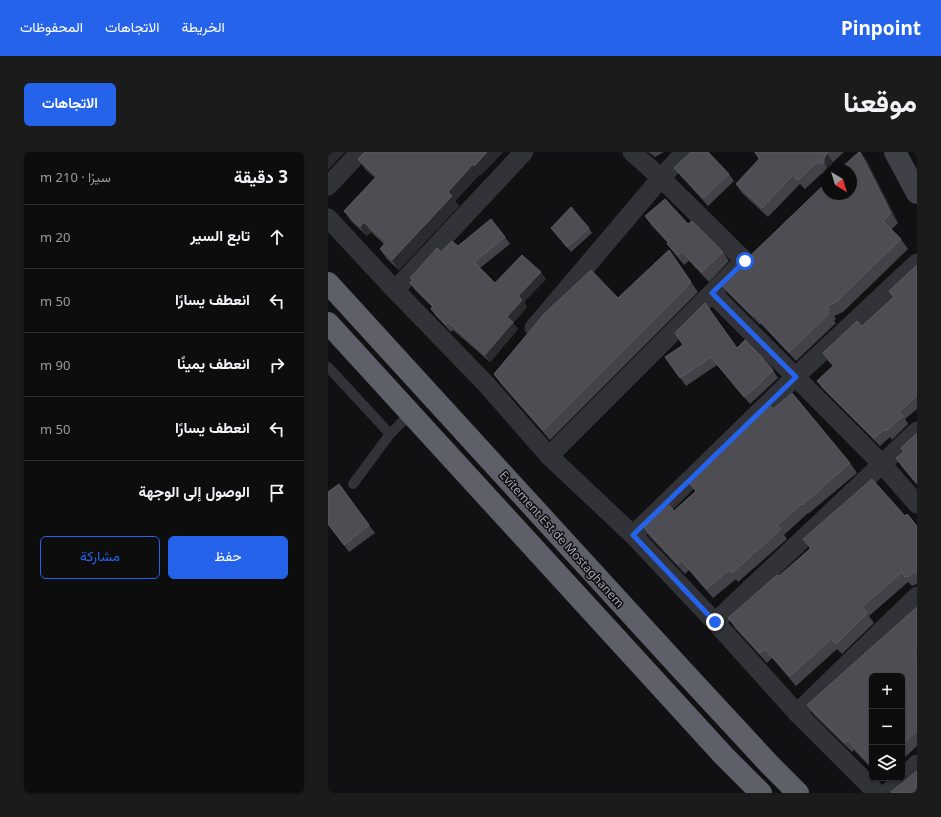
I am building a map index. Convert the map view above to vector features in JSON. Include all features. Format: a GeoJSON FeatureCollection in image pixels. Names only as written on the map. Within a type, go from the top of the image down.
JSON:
{"type":"FeatureCollection","features":[{"type":"Feature","properties":{"kind":"highway","name":"Evitement Est de Mostaghanem"},"geometry":{"type":"LineString","coordinates":[[328,283],[687,676],[770,766],[798,793]]}},
{"type":"Feature","properties":{"kind":"highway"},"geometry":{"type":"LineString","coordinates":[[328,323],[724,756],[760,792]]}},
{"type":"Feature","properties":{"kind":"street"},"geometry":{"type":"LineString","coordinates":[[328,186],[360,152]]}},
{"type":"Feature","properties":{"kind":"street"},"geometry":{"type":"LineString","coordinates":[[395,290],[524,152]]}},
{"type":"Feature","properties":{"kind":"street"},"geometry":{"type":"LineString","coordinates":[[549,456],[750,256],[632,152]]}},
{"type":"Feature","properties":{"kind":"street"},"geometry":{"type":"LineString","coordinates":[[522,342],[661,178],[685,152]]}},
{"type":"Feature","properties":{"kind":"street"},"geometry":{"type":"LineString","coordinates":[[895,152],[917,193]]}},
{"type":"Feature","properties":{"kind":"street"},"geometry":{"type":"LineString","coordinates":[[328,218],[395,290],[491,378],[549,456],[633,535],[715,622],[797,713],[877,793]]}},
{"type":"Feature","properties":{"kind":"street"},"geometry":{"type":"LineString","coordinates":[[633,535],[796,377],[917,263]]}},
{"type":"Feature","properties":{"kind":"street"},"geometry":{"type":"LineString","coordinates":[[712,293],[882,464],[917,504]]}},
{"type":"Feature","properties":{"kind":"street"},"geometry":{"type":"LineString","coordinates":[[715,622],[917,431]]}},
{"type":"Feature","properties":{"kind":"street"},"geometry":{"type":"LineString","coordinates":[[797,713],[917,596]]}},
{"type":"Feature","properties":{"kind":"street"},"geometry":{"type":"LineString","coordinates":[[888,793],[917,764]]}},
{"type":"Feature","properties":{"kind":"lane"},"geometry":{"type":"LineString","coordinates":[[328,367],[390,434]]}},
{"type":"Feature","properties":{"kind":"lane"},"geometry":{"type":"LineString","coordinates":[[353,484],[390,434],[411,413]]}},
{"type":"Feature","properties":{"kind":"building"},"geometry":{"type":"Polygon","coordinates":[[[365,152],[487,152],[474,166],[473,164],[448,192],[452,196],[392,260],[380,249],[386,242],[364,222],[360,227],[344,211],[377,176],[358,159],[365,152]]]}},
{"type":"Feature","properties":{"kind":"building"},"geometry":{"type":"Polygon","coordinates":[[[691,152],[708,152],[729,174],[703,198],[674,168],[691,152]]]}},
{"type":"Feature","properties":{"kind":"building"},"geometry":{"type":"Polygon","coordinates":[[[755,152],[828,152],[824,158],[824,163],[818,163],[813,166],[798,180],[793,175],[762,208],[736,184],[760,158],[755,152]]]}},
{"type":"Feature","properties":{"kind":"building"},"geometry":{"type":"Polygon","coordinates":[[[860,152],[891,213],[883,221],[901,239],[836,302],[827,306],[829,309],[827,311],[829,314],[789,352],[754,314],[753,316],[721,284],[821,188],[821,200],[857,200],[857,164],[846,164],[860,152]]]}},
{"type":"Feature","properties":{"kind":"building"},"geometry":{"type":"Polygon","coordinates":[[[665,199],[688,224],[692,221],[723,252],[702,272],[682,252],[678,255],[667,244],[668,242],[645,216],[665,199]]]}},
{"type":"Feature","properties":{"kind":"building"},"geometry":{"type":"Polygon","coordinates":[[[571,207],[589,228],[567,247],[551,228],[571,207]]]}},
{"type":"Feature","properties":{"kind":"building"},"geometry":{"type":"Polygon","coordinates":[[[491,219],[505,237],[474,262],[495,283],[522,255],[541,272],[518,296],[522,300],[507,317],[513,322],[485,355],[448,322],[446,325],[431,309],[433,306],[410,283],[413,280],[410,278],[437,248],[441,252],[452,241],[458,246],[491,219]]]}},
{"type":"Feature","properties":{"kind":"building"},"geometry":{"type":"Polygon","coordinates":[[[669,250],[691,282],[543,430],[494,374],[544,314],[591,270],[618,298],[669,250]]]}},
{"type":"Feature","properties":{"kind":"building"},"geometry":{"type":"Polygon","coordinates":[[[917,265],[917,396],[899,412],[903,416],[886,431],[885,429],[874,438],[817,381],[834,365],[823,353],[857,321],[862,326],[894,297],[889,291],[917,265]]]}},
{"type":"Feature","properties":{"kind":"building"},"geometry":{"type":"Polygon","coordinates":[[[705,303],[737,348],[745,340],[773,370],[744,397],[711,357],[680,378],[665,357],[683,345],[675,333],[705,303]]]}},
{"type":"Feature","properties":{"kind":"building"},"geometry":{"type":"Polygon","coordinates":[[[792,393],[850,463],[777,526],[781,529],[732,573],[729,570],[706,589],[682,561],[678,564],[643,526],[669,505],[674,511],[696,491],[688,481],[727,443],[771,406],[773,409],[792,393]]]}},
{"type":"Feature","properties":{"kind":"building"},"geometry":{"type":"Polygon","coordinates":[[[917,433],[917,483],[896,458],[904,452],[901,448],[917,433]]]}},
{"type":"Feature","properties":{"kind":"building"},"geometry":{"type":"Polygon","coordinates":[[[872,479],[905,516],[907,514],[917,526],[917,574],[914,571],[909,576],[905,577],[902,572],[862,607],[867,613],[840,640],[835,644],[831,639],[790,676],[765,649],[760,653],[728,618],[777,575],[779,576],[811,548],[803,539],[872,479]]]}},
{"type":"Feature","properties":{"kind":"building"},"geometry":{"type":"Polygon","coordinates":[[[339,484],[369,525],[344,545],[328,524],[328,492],[339,484]]]}},
{"type":"Feature","properties":{"kind":"building"},"geometry":{"type":"Polygon","coordinates":[[[917,607],[917,653],[914,656],[917,658],[917,731],[905,741],[905,673],[869,673],[869,764],[848,740],[845,743],[807,705],[917,607]]]}},
{"type":"Feature","properties":{"kind":"building"},"geometry":{"type":"Polygon","coordinates":[[[917,771],[917,793],[891,792],[905,781],[917,771]]]}},
{"type":"Feature","properties":{"kind":"route"},"geometry":{"type":"LineString","coordinates":[[715,622],[633,535],[796,377],[712,293],[745,261]]}}]}
